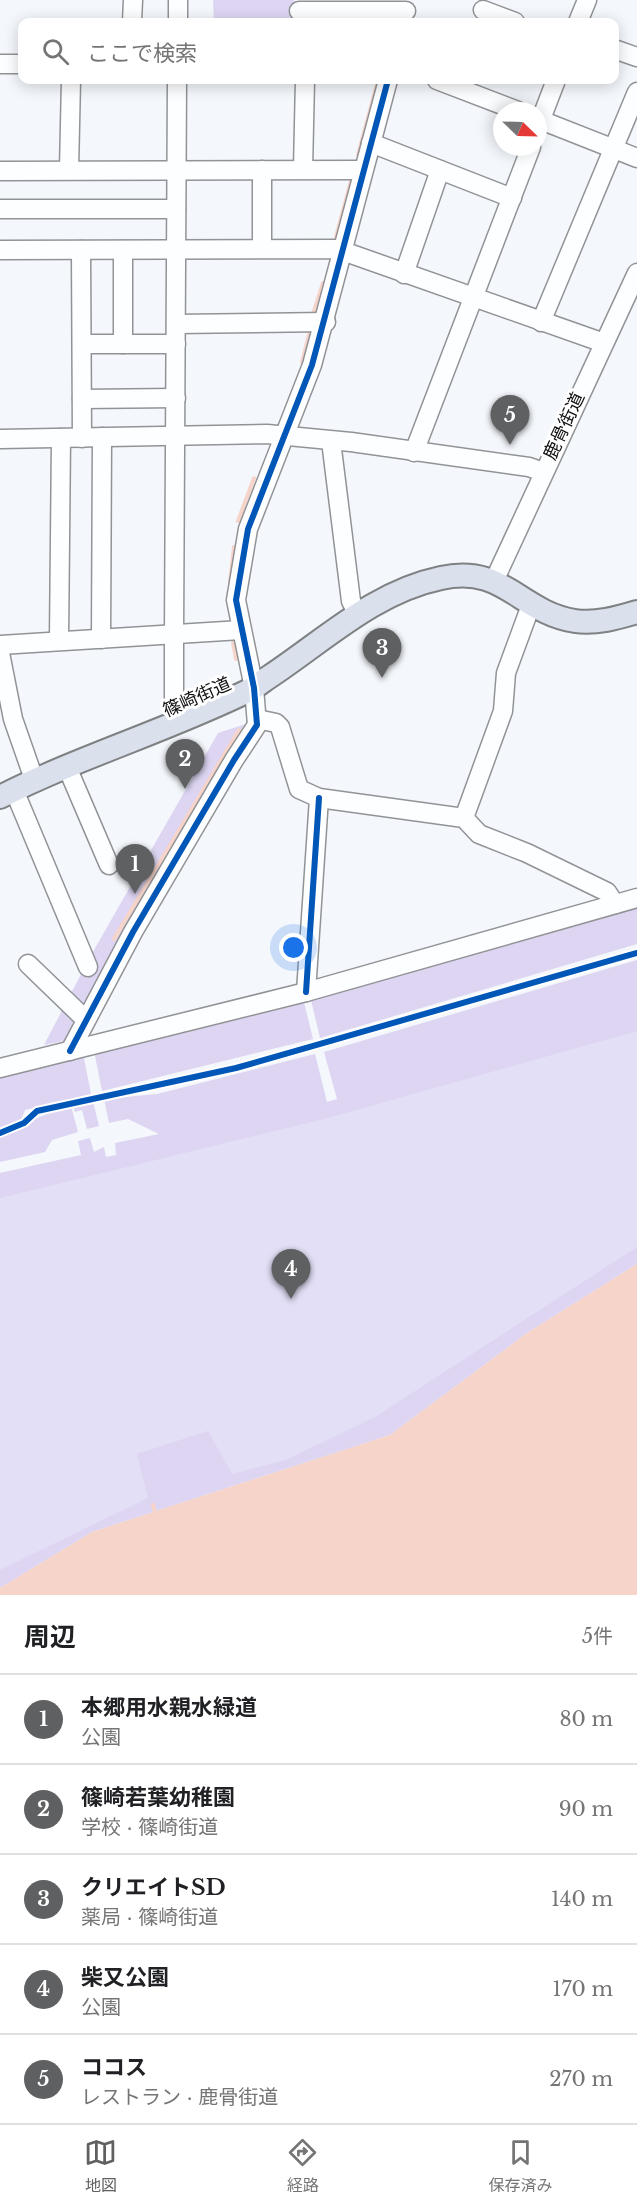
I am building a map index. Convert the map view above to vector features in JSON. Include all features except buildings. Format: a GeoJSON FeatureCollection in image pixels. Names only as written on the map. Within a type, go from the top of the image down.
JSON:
{"type":"FeatureCollection","features":[{"type":"Feature","properties":{"kind":"main road","name":"篠崎街道"},"geometry":{"type":"LineString","coordinates":[[16,790],[177,723],[254,688],[357,613],[386,596],[442,577],[478,575],[494,581],[531,605],[576,621],[603,620],[637,612]]}},
{"type":"Feature","properties":{"kind":"street"},"geometry":{"type":"LineString","coordinates":[[132,18],[133,0]]}},
{"type":"Feature","properties":{"kind":"street"},"geometry":{"type":"LineString","coordinates":[[177,18],[178,0]]}},
{"type":"Feature","properties":{"kind":"street"},"geometry":{"type":"LineString","coordinates":[[580,18],[587,0]]}},
{"type":"Feature","properties":{"kind":"street"},"geometry":{"type":"LineString","coordinates":[[299,11],[406,11]]}},
{"type":"Feature","properties":{"kind":"street"},"geometry":{"type":"LineString","coordinates":[[483,11],[503,18]]}},
{"type":"Feature","properties":{"kind":"street"},"geometry":{"type":"LineString","coordinates":[[619,50],[637,57]]}},
{"type":"Feature","properties":{"kind":"street"},"geometry":{"type":"LineString","coordinates":[[0,64],[18,64]]}},
{"type":"Feature","properties":{"kind":"street"},"geometry":{"type":"LineString","coordinates":[[69,170],[71,84]]}},
{"type":"Feature","properties":{"kind":"street"},"geometry":{"type":"LineString","coordinates":[[177,84],[174,708],[177,723]]}},
{"type":"Feature","properties":{"kind":"street"},"geometry":{"type":"LineString","coordinates":[[303,169],[304,84]]}},
{"type":"Feature","properties":{"kind":"street"},"geometry":{"type":"LineString","coordinates":[[70,1051],[133,932],[255,726],[254,688],[236,600],[248,529],[312,365],[326,322],[363,170],[387,84]]}},
{"type":"Feature","properties":{"kind":"street"},"geometry":{"type":"LineString","coordinates":[[459,84],[498,102]]}},
{"type":"Feature","properties":{"kind":"street"},"geometry":{"type":"LineString","coordinates":[[547,102],[554,84]]}},
{"type":"Feature","properties":{"kind":"street"},"geometry":{"type":"LineString","coordinates":[[541,322],[637,92]]}},
{"type":"Feature","properties":{"kind":"street"},"geometry":{"type":"LineString","coordinates":[[547,125],[637,158]]}},
{"type":"Feature","properties":{"kind":"street"},"geometry":{"type":"LineString","coordinates":[[371,143],[512,198]]}},
{"type":"Feature","properties":{"kind":"street"},"geometry":{"type":"LineString","coordinates":[[414,452],[528,156]]}},
{"type":"Feature","properties":{"kind":"street"},"geometry":{"type":"LineString","coordinates":[[262,170],[262,248]]}},
{"type":"Feature","properties":{"kind":"street"},"geometry":{"type":"LineString","coordinates":[[0,171],[363,170]]}},
{"type":"Feature","properties":{"kind":"street"},"geometry":{"type":"LineString","coordinates":[[404,274],[440,170]]}},
{"type":"Feature","properties":{"kind":"street"},"geometry":{"type":"LineString","coordinates":[[0,209],[176,209]]}},
{"type":"Feature","properties":{"kind":"street"},"geometry":{"type":"LineString","coordinates":[[0,250],[337,249],[472,299],[604,343]]}},
{"type":"Feature","properties":{"kind":"street"},"geometry":{"type":"LineString","coordinates":[[81,250],[82,438]]}},
{"type":"Feature","properties":{"kind":"street"},"geometry":{"type":"LineString","coordinates":[[123,250],[123,344]]}},
{"type":"Feature","properties":{"kind":"street","name":"鹿骨街道"},"geometry":{"type":"LineString","coordinates":[[494,581],[543,472],[636,280]]}},
{"type":"Feature","properties":{"kind":"street"},"geometry":{"type":"LineString","coordinates":[[177,324],[326,322]]}},
{"type":"Feature","properties":{"kind":"street"},"geometry":{"type":"LineString","coordinates":[[82,344],[176,344]]}},
{"type":"Feature","properties":{"kind":"street"},"geometry":{"type":"LineString","coordinates":[[82,399],[176,398]]}},
{"type":"Feature","properties":{"kind":"street"},"geometry":{"type":"LineString","coordinates":[[0,439],[284,436],[528,467],[543,472]]}},
{"type":"Feature","properties":{"kind":"street"},"geometry":{"type":"LineString","coordinates":[[101,639],[102,437]]}},
{"type":"Feature","properties":{"kind":"street"},"geometry":{"type":"LineString","coordinates":[[59,640],[61,438]]}},
{"type":"Feature","properties":{"kind":"street"},"geometry":{"type":"LineString","coordinates":[[332,441],[351,601],[357,613]]}},
{"type":"Feature","properties":{"kind":"street"},"geometry":{"type":"LineString","coordinates":[[464,818],[502,711],[506,673],[531,605]]}},
{"type":"Feature","properties":{"kind":"street"},"geometry":{"type":"LineString","coordinates":[[0,645],[241,630]]}},
{"type":"Feature","properties":{"kind":"street"},"geometry":{"type":"LineString","coordinates":[[0,653],[13,719],[16,790],[88,967]]}},
{"type":"Feature","properties":{"kind":"street"},"geometry":{"type":"LineString","coordinates":[[255,726],[276,723],[280,728],[299,789],[319,798],[464,818],[478,834],[527,853],[607,892],[615,904]]}},
{"type":"Feature","properties":{"kind":"street"},"geometry":{"type":"LineString","coordinates":[[67,767],[109,866]]}},
{"type":"Feature","properties":{"kind":"street"},"geometry":{"type":"LineString","coordinates":[[306,992],[319,798]]}},
{"type":"Feature","properties":{"kind":"street"},"geometry":{"type":"LineString","coordinates":[[0,1068],[306,992],[637,898]]}},
{"type":"Feature","properties":{"kind":"street"},"geometry":{"type":"LineString","coordinates":[[28,964],[87,1020]]}},
{"type":"Feature","properties":{"kind":"shaded area"},"geometry":{"type":"Polygon","coordinates":[[[213,0],[294,0],[295,18],[214,18],[213,0]]]}},
{"type":"Feature","properties":{"kind":"shaded area"},"geometry":{"type":"Polygon","coordinates":[[[249,723],[179,831],[68,1040],[44,1045],[90,957],[218,733],[249,723]]]}},
{"type":"Feature","properties":{"kind":"shaded area"},"geometry":{"type":"Polygon","coordinates":[[[637,902],[637,944],[320,1038],[310,996],[637,902]]]}},
{"type":"Feature","properties":{"kind":"shaded area"},"geometry":{"type":"Polygon","coordinates":[[[637,960],[637,1264],[527,1333],[390,1435],[92,1532],[0,1588],[0,1173],[81,1155],[78,1141],[90,1138],[94,1152],[104,1147],[106,1157],[116,1155],[115,1143],[159,1134],[128,1119],[109,1123],[104,1099],[157,1094],[315,1054],[327,1102],[337,1099],[324,1052],[637,960]]]}},
{"type":"Feature","properties":{"kind":"shaded area"},"geometry":{"type":"Polygon","coordinates":[[[303,998],[313,1039],[102,1091],[94,1051],[303,998]]]}},
{"type":"Feature","properties":{"kind":"shaded area"},"geometry":{"type":"Polygon","coordinates":[[[637,1031],[637,1247],[375,1417],[286,1460],[232,1474],[208,1431],[137,1454],[148,1498],[0,1570],[0,1198],[324,1119],[637,1031]]]}},
{"type":"Feature","properties":{"kind":"shaded area"},"geometry":{"type":"Polygon","coordinates":[[[83,1053],[91,1094],[25,1110],[21,1120],[0,1128],[0,1073],[83,1053]]]}},
{"type":"Feature","properties":{"kind":"shaded area"},"geometry":{"type":"Polygon","coordinates":[[[93,1101],[99,1126],[87,1129],[82,1110],[75,1112],[73,1106],[93,1101]]]}},
{"type":"Feature","properties":{"kind":"shaded area"},"geometry":{"type":"Polygon","coordinates":[[[71,1106],[78,1132],[52,1140],[45,1152],[0,1162],[0,1135],[44,1115],[71,1106]]]}},
{"type":"Feature","properties":{"kind":"shaded area"},"geometry":{"type":"Polygon","coordinates":[[[637,1264],[637,1595],[0,1595],[0,1588],[92,1532],[390,1435],[527,1333],[637,1264]]]}},
{"type":"Feature","properties":{"kind":"waterway"},"geometry":{"type":"LineString","coordinates":[[358,155],[377,84]]}},
{"type":"Feature","properties":{"kind":"waterway"},"geometry":{"type":"LineString","coordinates":[[336,237],[351,181]]}},
{"type":"Feature","properties":{"kind":"waterway"},"geometry":{"type":"LineString","coordinates":[[313,314],[323,283]]}},
{"type":"Feature","properties":{"kind":"waterway"},"geometry":{"type":"LineString","coordinates":[[302,362],[310,331]]}},
{"type":"Feature","properties":{"kind":"waterway"},"geometry":{"type":"LineString","coordinates":[[238,521],[254,478]]}},
{"type":"Feature","properties":{"kind":"waterway"},"geometry":{"type":"LineString","coordinates":[[230,582],[234,547]]}},
{"type":"Feature","properties":{"kind":"waterway"},"geometry":{"type":"LineString","coordinates":[[233,643],[236,659]]}},
{"type":"Feature","properties":{"kind":"waterway"},"geometry":{"type":"LineString","coordinates":[[114,939],[239,730]]}},
{"type":"Feature","properties":{"kind":"waterway"},"geometry":{"type":"LineString","coordinates":[[153,1505],[156,1516]]}},
{"type":"Feature","properties":{"kind":"cycle path"},"geometry":{"type":"LineString","coordinates":[[70,1051],[133,932],[257,725],[254,688],[236,600],[248,529],[312,365],[387,84]]}},
{"type":"Feature","properties":{"kind":"cycle path"},"geometry":{"type":"LineString","coordinates":[[306,992],[319,798]]}},
{"type":"Feature","properties":{"kind":"cycle path"},"geometry":{"type":"LineString","coordinates":[[0,1133],[24,1123],[37,1111],[236,1068],[637,953]]}},
{"type":"Feature","properties":{"kind":"place","name":"ココス"},"geometry":{"type":"Point","coordinates":[510,445]}},
{"type":"Feature","properties":{"kind":"place","name":"クリエイトSD"},"geometry":{"type":"Point","coordinates":[382,678]}},
{"type":"Feature","properties":{"kind":"place","name":"篠崎若葉幼稚園"},"geometry":{"type":"Point","coordinates":[185,789]}},
{"type":"Feature","properties":{"kind":"place","name":"本郷用水親水緑道"},"geometry":{"type":"Point","coordinates":[135,894]}},
{"type":"Feature","properties":{"kind":"place","name":"柴又公園"},"geometry":{"type":"Point","coordinates":[291,1299]}}]}
